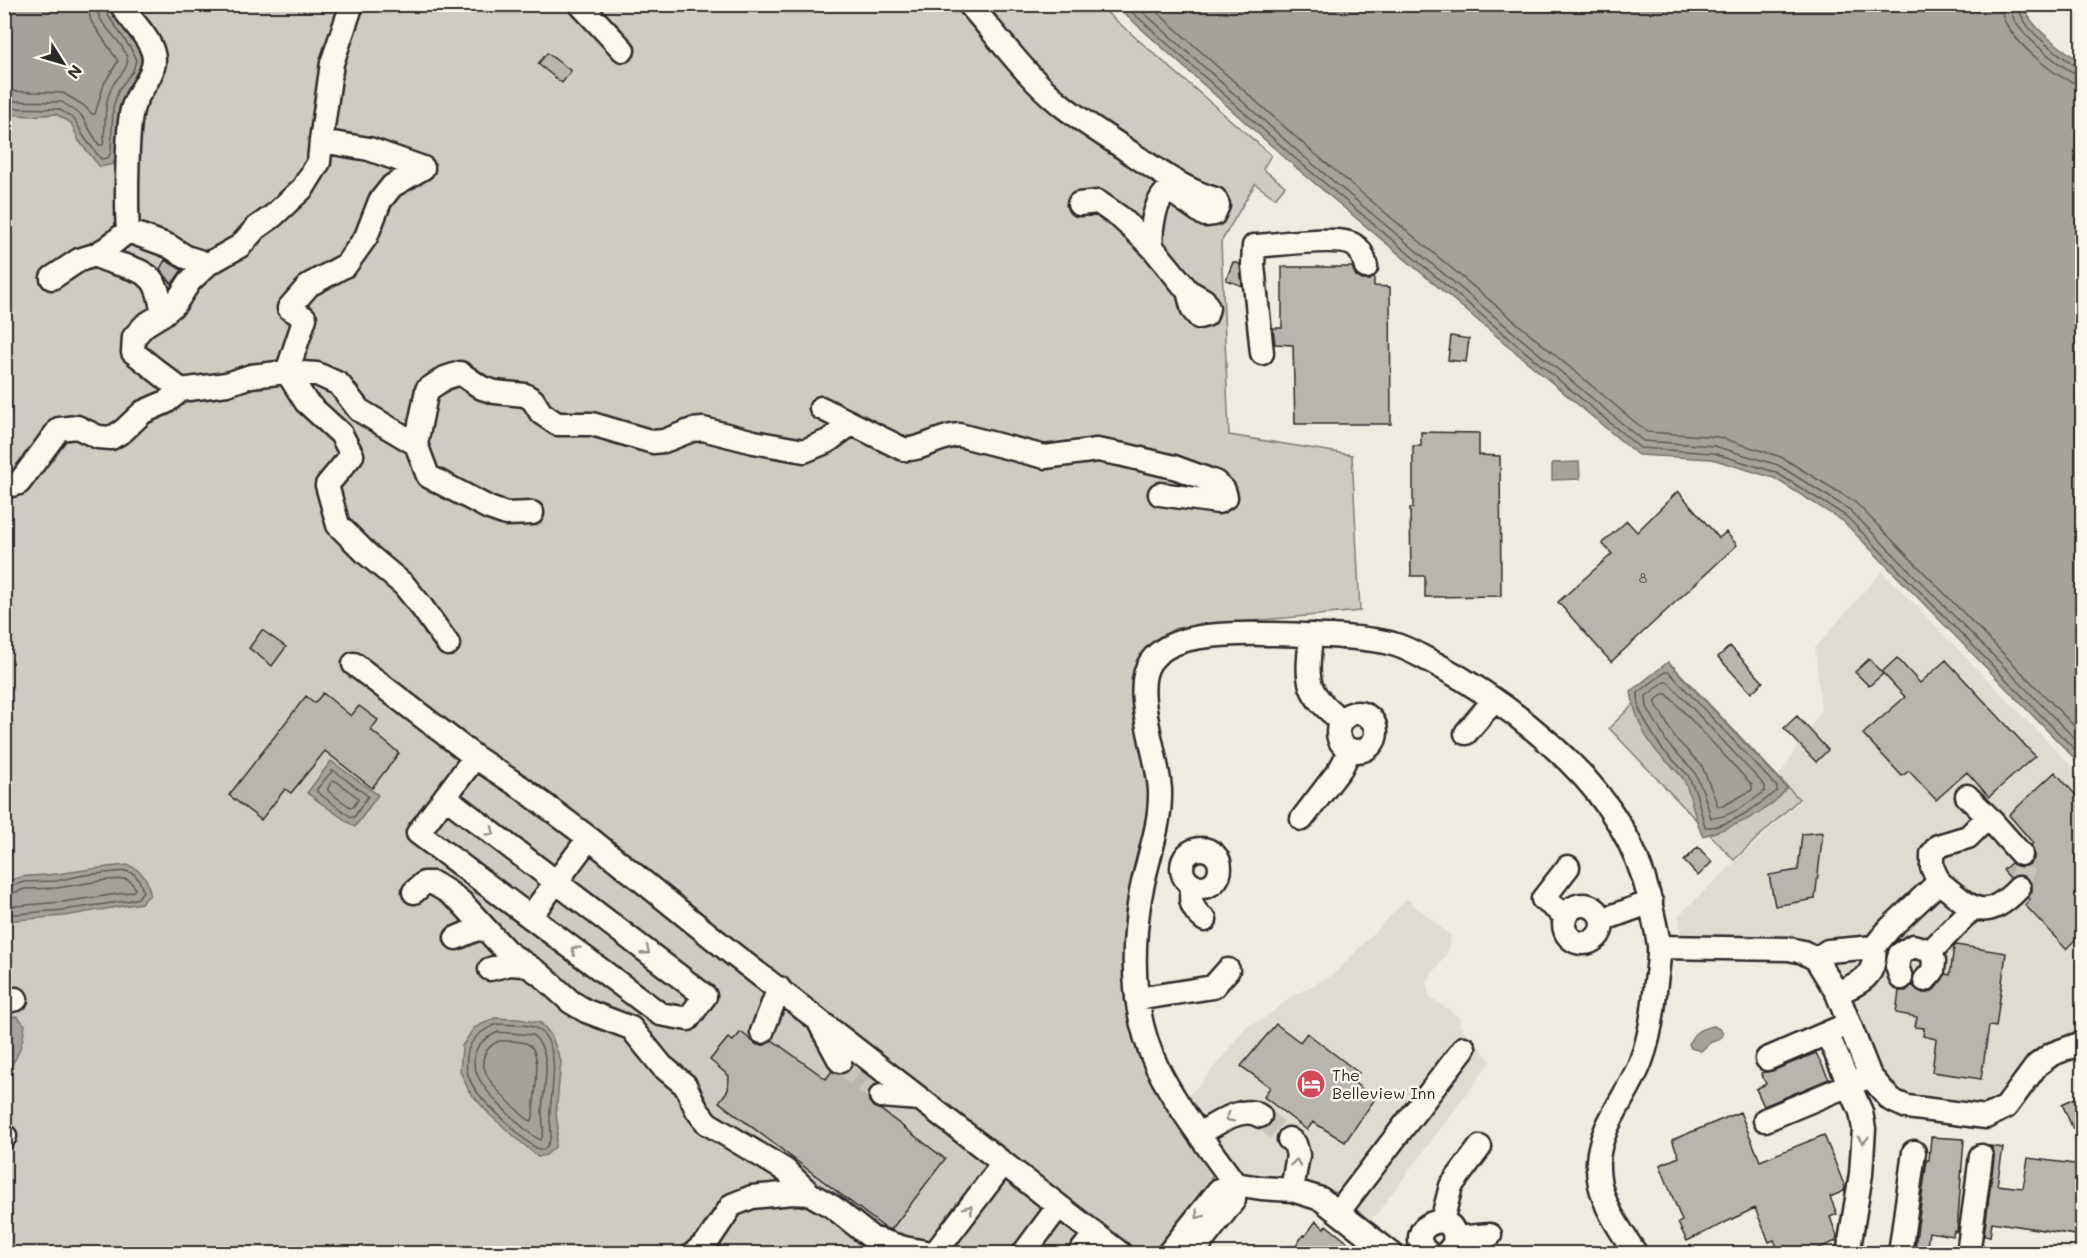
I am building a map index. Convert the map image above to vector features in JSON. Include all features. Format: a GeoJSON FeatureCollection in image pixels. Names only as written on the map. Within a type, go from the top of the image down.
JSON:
{"type":"FeatureCollection","features":[{"type":"Feature","properties":{"kind":"street"},"geometry":{"type":"LineString","coordinates":[[52,279],[79,260],[95,255],[119,240],[128,231],[127,172],[131,110],[151,72],[154,59],[151,46],[121,4]]}},
{"type":"Feature","properties":{"kind":"street"},"geometry":{"type":"LineString","coordinates":[[181,390],[133,352],[134,337],[145,325],[163,314],[184,293],[190,281],[208,264],[240,246],[256,228],[273,216],[303,188],[319,162],[332,63],[352,4]]}},
{"type":"Feature","properties":{"kind":"street"},"geometry":{"type":"LineString","coordinates":[[580,4],[623,50]]}},
{"type":"Feature","properties":{"kind":"street"},"geometry":{"type":"LineString","coordinates":[[970,5],[1040,85],[1058,102],[1099,133],[1159,172],[1204,196],[1215,199],[1218,206],[1214,214],[1205,214],[1175,194],[1165,193],[1160,198],[1157,209],[1151,239],[1152,247]]}},
{"type":"Feature","properties":{"kind":"street"},"geometry":{"type":"LineString","coordinates":[[286,372],[305,318],[289,308],[309,285],[346,265],[366,237],[380,201],[392,186],[423,168],[369,149],[321,141]]}},
{"type":"Feature","properties":{"kind":"street"},"geometry":{"type":"LineString","coordinates":[[1079,204],[1098,201],[1121,218],[1152,247],[1188,291]]}},
{"type":"Feature","properties":{"kind":"street"},"geometry":{"type":"LineString","coordinates":[[128,231],[169,246],[186,257],[208,264]]}},
{"type":"Feature","properties":{"kind":"street"},"geometry":{"type":"LineString","coordinates":[[1262,353],[1253,265],[1254,246],[1332,242],[1353,244],[1363,254],[1366,267]]}},
{"type":"Feature","properties":{"kind":"street"},"geometry":{"type":"LineString","coordinates":[[150,276],[169,246]]}},
{"type":"Feature","properties":{"kind":"street"},"geometry":{"type":"LineString","coordinates":[[95,255],[150,276],[156,286],[163,314]]}},
{"type":"Feature","properties":{"kind":"street"},"geometry":{"type":"LineString","coordinates":[[286,372],[306,402],[341,434],[352,454],[327,485],[338,525],[366,554],[404,585],[422,606],[448,644]]}},
{"type":"Feature","properties":{"kind":"street"},"geometry":{"type":"LineString","coordinates":[[4,487],[19,483],[59,429],[77,427],[98,437],[111,438],[123,431],[143,412],[166,402],[181,390],[227,384],[251,376],[286,372],[317,374],[339,384],[359,410],[416,444]]}},
{"type":"Feature","properties":{"kind":"street"},"geometry":{"type":"LineString","coordinates":[[532,513],[506,514],[489,508],[428,476],[416,444],[428,390],[445,378],[460,374],[482,388],[495,392],[525,395],[557,424],[592,424],[653,442],[664,441],[686,432],[703,429],[754,442],[804,451],[828,441],[851,424]]}},
{"type":"Feature","properties":{"kind":"street"},"geometry":{"type":"LineString","coordinates":[[820,408],[903,449],[910,450],[949,435],[959,435],[1045,457],[1097,450],[1174,468],[1215,482],[1224,490],[1226,497],[1218,502],[1160,494]]}},
{"type":"Feature","properties":{"kind":"street"},"geometry":{"type":"LineString","coordinates":[[1192,1254],[1234,1200],[1235,1184],[1174,1097],[1156,1065],[1144,1033],[1137,999],[1135,950],[1140,896],[1158,827],[1160,788],[1142,679],[1149,662],[1164,648],[1182,641],[1225,634],[1271,633],[1364,638],[1395,645],[1453,673],[1533,729],[1585,778],[1613,812],[1634,848],[1651,902],[1659,947],[1653,1012],[1641,1062],[1609,1122],[1598,1159],[1600,1190],[1612,1218],[1636,1254]]}},
{"type":"Feature","properties":{"kind":"street"},"geometry":{"type":"LineString","coordinates":[[1311,635],[1308,672],[1312,692],[1324,708],[1342,721]]}},
{"type":"Feature","properties":{"kind":"street"},"geometry":{"type":"LineString","coordinates":[[354,664],[475,757],[522,788],[589,838],[734,955],[1121,1254]]}},
{"type":"Feature","properties":{"kind":"street"},"geometry":{"type":"LineString","coordinates":[[1466,734],[1494,700]]}},
{"type":"Feature","properties":{"kind":"street"},"geometry":{"type":"LineString","coordinates":[[1353,713],[1365,714],[1371,718],[1377,730],[1374,742],[1369,747],[1356,751],[1350,750],[1345,747],[1339,737],[1339,726],[1353,713]]}},
{"type":"Feature","properties":{"kind":"street"},"geometry":{"type":"LineString","coordinates":[[1302,819],[1341,768],[1350,750]]}},
{"type":"Feature","properties":{"kind":"street"},"geometry":{"type":"LineString","coordinates":[[445,797],[705,996],[688,1019],[660,1014],[418,833],[445,797],[475,757]]}},
{"type":"Feature","properties":{"kind":"street"},"geometry":{"type":"LineString","coordinates":[[1967,796],[2021,854]]}},
{"type":"Feature","properties":{"kind":"street"},"geometry":{"type":"LineString","coordinates":[[1988,817],[1968,837],[1938,846],[1932,854],[1932,867],[1939,882],[1973,908],[1987,910],[2007,900],[2019,888]]}},
{"type":"Feature","properties":{"kind":"street"},"geometry":{"type":"LineString","coordinates":[[530,917],[589,838]]}},
{"type":"Feature","properties":{"kind":"street"},"geometry":{"type":"LineString","coordinates":[[1201,848],[1212,852],[1220,862],[1219,875],[1206,887],[1193,886],[1182,873],[1182,862],[1189,852],[1201,848]]}},
{"type":"Feature","properties":{"kind":"street"},"geometry":{"type":"LineString","coordinates":[[1151,854],[1182,862]]}},
{"type":"Feature","properties":{"kind":"street"},"geometry":{"type":"LineString","coordinates":[[1568,867],[1543,899],[1566,916],[1574,907],[1585,904],[1596,909],[1602,920],[1651,902]]}},
{"type":"Feature","properties":{"kind":"street"},"geometry":{"type":"LineString","coordinates":[[1837,993],[1860,983],[1869,974],[1875,960],[1874,947],[1890,928],[1939,882]]}},
{"type":"Feature","properties":{"kind":"street"},"geometry":{"type":"LineString","coordinates":[[414,892],[424,883],[433,883],[461,902],[507,952],[540,974],[571,1002],[586,1011],[631,1029],[662,1066],[685,1085],[697,1110],[707,1123],[785,1170],[810,1194],[833,1207],[872,1238],[904,1248],[935,1253],[1003,1164]]}},
{"type":"Feature","properties":{"kind":"street"},"geometry":{"type":"LineString","coordinates":[[1193,886],[1190,901],[1193,908],[1206,920]]}},
{"type":"Feature","properties":{"kind":"street"},"geometry":{"type":"LineString","coordinates":[[1931,951],[1973,908]]}},
{"type":"Feature","properties":{"kind":"street"},"geometry":{"type":"LineString","coordinates":[[456,938],[477,929],[486,930]]}},
{"type":"Feature","properties":{"kind":"street"},"geometry":{"type":"LineString","coordinates":[[1901,978],[1897,966],[1900,954],[1913,946],[1931,951]]}},
{"type":"Feature","properties":{"kind":"street"},"geometry":{"type":"LineString","coordinates":[[1659,947],[1789,949],[1803,952],[1816,959],[1837,993],[1849,1023],[1860,1080],[1864,1129],[1861,1174],[1848,1254]]}},
{"type":"Feature","properties":{"kind":"street"},"geometry":{"type":"LineString","coordinates":[[1816,959],[1828,951],[1874,947]]}},
{"type":"Feature","properties":{"kind":"street"},"geometry":{"type":"LineString","coordinates":[[1925,980],[1933,971],[1934,961],[1931,951]]}},
{"type":"Feature","properties":{"kind":"street"},"geometry":{"type":"LineString","coordinates":[[490,969],[510,964],[524,965]]}},
{"type":"Feature","properties":{"kind":"street"},"geometry":{"type":"LineString","coordinates":[[1137,999],[1213,987],[1228,970]]}},
{"type":"Feature","properties":{"kind":"street"},"geometry":{"type":"LineString","coordinates":[[762,1032],[779,988]]}},
{"type":"Feature","properties":{"kind":"street"},"geometry":{"type":"LineString","coordinates":[[817,1018],[840,1061]]}},
{"type":"Feature","properties":{"kind":"street"},"geometry":{"type":"LineString","coordinates":[[1767,1059],[1849,1023]]}},
{"type":"Feature","properties":{"kind":"street"},"geometry":{"type":"LineString","coordinates":[[1827,1033],[1860,1080],[1891,1100],[1907,1107],[1986,1117],[2006,1107],[2037,1065],[2052,1054],[2082,1043]]}},
{"type":"Feature","properties":{"kind":"street"},"geometry":{"type":"LineString","coordinates":[[1339,1211],[1464,1048]]}},
{"type":"Feature","properties":{"kind":"street"},"geometry":{"type":"LineString","coordinates":[[1765,1120],[1860,1080]]}},
{"type":"Feature","properties":{"kind":"street"},"geometry":{"type":"LineString","coordinates":[[881,1096],[920,1099]]}},
{"type":"Feature","properties":{"kind":"street"},"geometry":{"type":"LineString","coordinates":[[1200,1133],[1242,1112],[1256,1113],[1260,1116]]}},
{"type":"Feature","properties":{"kind":"street"},"geometry":{"type":"LineString","coordinates":[[1289,1139],[1295,1144],[1298,1155],[1292,1190]]}},
{"type":"Feature","properties":{"kind":"street"},"geometry":{"type":"LineString","coordinates":[[1480,1147],[1451,1186],[1437,1245],[1490,1235]]}},
{"type":"Feature","properties":{"kind":"street"},"geometry":{"type":"LineString","coordinates":[[1900,1254],[1914,1152]]}},
{"type":"Feature","properties":{"kind":"street"},"geometry":{"type":"LineString","coordinates":[[1966,1254],[1969,1247],[1981,1156]]}},
{"type":"Feature","properties":{"kind":"street"},"geometry":{"type":"LineString","coordinates":[[1168,1254],[1218,1190],[1235,1184],[1292,1190],[1321,1199],[1392,1254]]}},
{"type":"Feature","properties":{"kind":"street"},"geometry":{"type":"LineString","coordinates":[[704,1250],[732,1205],[752,1197],[792,1193],[810,1194]]}},
{"type":"Feature","properties":{"kind":"street"},"geometry":{"type":"LineString","coordinates":[[1023,1254],[1058,1207]]}},
{"type":"Feature","properties":{"kind":"street"},"geometry":{"type":"LineString","coordinates":[[1080,1254],[1095,1234]]}},
{"type":"Feature","properties":{"kind":"shaded area"},"geometry":{"type":"Polygon","coordinates":[[[5,5],[1098,5],[1271,155],[1263,169],[1285,186],[1275,198],[1255,184],[1221,242],[1229,435],[1352,455],[1360,611],[1176,628],[1154,640],[1142,657],[1153,791],[1132,1011],[1212,1160],[1213,1174],[1208,1184],[1155,1253],[5,1254],[5,5]]]}},
{"type":"Feature","properties":{"kind":"shaded area"},"geometry":{"type":"Polygon","coordinates":[[[1882,571],[2082,777],[2082,1033],[1999,1100],[1983,1107],[1909,1098],[1896,1092],[1878,1072],[1824,955],[1680,938],[1679,915],[1801,800],[1777,779],[1821,711],[1815,648],[1882,571]]]}},
{"type":"Feature","properties":{"kind":"shaded area"},"geometry":{"type":"Polygon","coordinates":[[[1673,666],[1799,799],[1734,860],[1609,728],[1673,666]]]}},
{"type":"Feature","properties":{"kind":"shaded area"},"geometry":{"type":"Polygon","coordinates":[[[1407,899],[1451,936],[1447,954],[1426,982],[1429,996],[1460,1018],[1459,1025],[1491,1061],[1376,1215],[1365,1221],[1241,1176],[1186,1098],[1202,1082],[1247,1026],[1262,1020],[1292,996],[1333,975],[1407,899]]]}},
{"type":"Feature","properties":{"kind":"water"},"geometry":{"type":"Polygon","coordinates":[[[5,5],[109,5],[137,46],[142,59],[138,74],[125,92],[119,109],[117,153],[113,164],[100,167],[79,141],[71,123],[56,114],[31,116],[7,114],[5,116],[5,5]]]}},
{"type":"Feature","properties":{"kind":"water"},"geometry":{"type":"Polygon","coordinates":[[[1115,5],[2023,5],[2040,31],[2082,63],[2082,766],[1843,521],[1774,478],[1712,459],[1638,455],[1293,165],[1115,5]]]}},
{"type":"Feature","properties":{"kind":"water"},"geometry":{"type":"Polygon","coordinates":[[[1579,462],[1580,479],[1552,480],[1552,463],[1579,462]]]}},
{"type":"Feature","properties":{"kind":"water"},"geometry":{"type":"Polygon","coordinates":[[[1668,662],[1787,788],[1760,812],[1738,824],[1703,836],[1684,780],[1648,739],[1640,724],[1632,699],[1631,691],[1668,662]]]}},
{"type":"Feature","properties":{"kind":"water"},"geometry":{"type":"Polygon","coordinates":[[[331,761],[378,795],[355,827],[307,793],[331,761]]]}},
{"type":"Feature","properties":{"kind":"water"},"geometry":{"type":"Polygon","coordinates":[[[128,865],[141,873],[148,884],[150,895],[141,903],[64,916],[5,921],[5,883],[11,880],[128,865]]]}},
{"type":"Feature","properties":{"kind":"water"},"geometry":{"type":"Polygon","coordinates":[[[17,1016],[25,1025],[23,1038],[17,1057],[5,1072],[5,1018],[17,1016]]]}},
{"type":"Feature","properties":{"kind":"water"},"geometry":{"type":"Polygon","coordinates":[[[495,1018],[541,1023],[551,1035],[561,1061],[556,1114],[558,1129],[555,1147],[546,1155],[538,1157],[490,1115],[469,1091],[460,1071],[462,1046],[474,1028],[495,1018]]]}},
{"type":"Feature","properties":{"kind":"water"},"geometry":{"type":"Polygon","coordinates":[[[1714,1026],[1721,1030],[1723,1035],[1718,1040],[1711,1042],[1701,1051],[1691,1048],[1689,1044],[1695,1034],[1701,1029],[1714,1026]]]}},
{"type":"Feature","properties":{"kind":"building"},"geometry":{"type":"Polygon","coordinates":[[[547,53],[571,71],[562,83],[538,64],[547,53]]]}},
{"type":"Feature","properties":{"kind":"building"},"geometry":{"type":"Polygon","coordinates":[[[165,260],[182,270],[172,284],[160,269],[165,260]]]}},
{"type":"Feature","properties":{"kind":"building"},"geometry":{"type":"Polygon","coordinates":[[[1233,262],[1240,264],[1242,286],[1226,280],[1233,262]]]}},
{"type":"Feature","properties":{"kind":"building"},"geometry":{"type":"Polygon","coordinates":[[[1282,267],[1352,267],[1356,276],[1362,280],[1374,277],[1374,286],[1390,287],[1391,424],[1295,424],[1293,345],[1275,344],[1273,328],[1282,328],[1282,267]]]}},
{"type":"Feature","properties":{"kind":"building"},"geometry":{"type":"Polygon","coordinates":[[[1451,336],[1469,339],[1466,362],[1448,360],[1451,336]]]}},
{"type":"Feature","properties":{"kind":"building"},"geometry":{"type":"Polygon","coordinates":[[[1421,432],[1479,433],[1479,455],[1500,456],[1501,596],[1425,597],[1425,576],[1411,576],[1410,508],[1413,508],[1413,446],[1421,446],[1421,432]]]}},
{"type":"Feature","properties":{"kind":"building"},"geometry":{"type":"Polygon","coordinates":[[[1678,491],[1719,538],[1726,532],[1737,545],[1611,662],[1558,602],[1612,554],[1602,543],[1627,521],[1637,532],[1678,491]]]}},
{"type":"Feature","properties":{"kind":"building"},"geometry":{"type":"Polygon","coordinates":[[[262,630],[286,647],[272,666],[249,648],[262,630]]]}},
{"type":"Feature","properties":{"kind":"building"},"geometry":{"type":"Polygon","coordinates":[[[1730,646],[1763,682],[1751,693],[1718,657],[1730,646]]]}},
{"type":"Feature","properties":{"kind":"building"},"geometry":{"type":"Polygon","coordinates":[[[1897,658],[1920,683],[1946,660],[2035,756],[1989,797],[1967,772],[1936,800],[1909,771],[1902,776],[1863,734],[1905,697],[1882,672],[1897,658]]]}},
{"type":"Feature","properties":{"kind":"building"},"geometry":{"type":"Polygon","coordinates":[[[1869,659],[1883,674],[1869,686],[1855,672],[1869,659]]]}},
{"type":"Feature","properties":{"kind":"building"},"geometry":{"type":"Polygon","coordinates":[[[323,693],[351,716],[359,706],[378,720],[371,730],[399,753],[372,788],[325,751],[291,793],[285,789],[261,820],[229,795],[306,696],[315,703],[323,693]]]}},
{"type":"Feature","properties":{"kind":"building"},"geometry":{"type":"Polygon","coordinates":[[[1797,716],[1828,750],[1816,762],[1784,728],[1797,716]]]}},
{"type":"Feature","properties":{"kind":"building"},"geometry":{"type":"Polygon","coordinates":[[[2055,772],[2082,802],[2082,933],[2066,949],[2025,905],[2032,891],[2029,879],[2022,875],[2010,878],[2003,870],[2011,863],[2017,867],[2024,867],[2034,859],[2031,845],[2033,843],[2009,815],[2055,772]]]}},
{"type":"Feature","properties":{"kind":"building"},"geometry":{"type":"Polygon","coordinates":[[[1823,832],[1815,899],[1775,906],[1769,875],[1798,870],[1802,834],[1823,832]]]}},
{"type":"Feature","properties":{"kind":"building"},"geometry":{"type":"Polygon","coordinates":[[[1698,847],[1712,862],[1698,876],[1684,861],[1698,847]]]}},
{"type":"Feature","properties":{"kind":"building"},"geometry":{"type":"Polygon","coordinates":[[[1956,945],[2006,953],[1996,1027],[1989,1026],[1981,1079],[1932,1072],[1936,1039],[1923,1036],[1924,1028],[1915,1027],[1917,1017],[1896,1013],[1899,991],[1906,991],[1912,985],[1923,993],[1929,993],[1935,989],[1946,974],[1950,975],[1956,945]]]}},
{"type":"Feature","properties":{"kind":"building","name":"The Belleview Inn"},"geometry":{"type":"Polygon","coordinates":[[[1276,1024],[1300,1042],[1307,1033],[1359,1073],[1352,1081],[1375,1099],[1345,1142],[1313,1122],[1307,1130],[1264,1097],[1270,1087],[1241,1066],[1276,1024]]]}},
{"type":"Feature","properties":{"kind":"building"},"geometry":{"type":"Polygon","coordinates":[[[741,1032],[757,1045],[765,1045],[772,1040],[826,1079],[832,1071],[839,1074],[847,1073],[853,1064],[878,1083],[870,1088],[868,1094],[873,1107],[881,1110],[945,1159],[891,1230],[885,1228],[719,1102],[728,1090],[729,1076],[710,1060],[728,1038],[733,1041],[741,1032]]]}},
{"type":"Feature","properties":{"kind":"building"},"geometry":{"type":"Polygon","coordinates":[[[1816,1053],[1829,1079],[1764,1106],[1756,1089],[1766,1084],[1761,1073],[1772,1071],[1816,1053]]]}},
{"type":"Feature","properties":{"kind":"building"},"geometry":{"type":"Polygon","coordinates":[[[2082,1095],[2082,1124],[2073,1129],[2062,1104],[2082,1095]]]}},
{"type":"Feature","properties":{"kind":"building"},"geometry":{"type":"Polygon","coordinates":[[[1740,1112],[1760,1161],[1824,1135],[1845,1187],[1844,1191],[1830,1197],[1837,1214],[1830,1217],[1837,1236],[1836,1241],[1805,1254],[1780,1254],[1774,1240],[1769,1242],[1755,1208],[1687,1241],[1678,1223],[1682,1221],[1660,1165],[1679,1157],[1672,1140],[1740,1112]]]}},
{"type":"Feature","properties":{"kind":"building"},"geometry":{"type":"Polygon","coordinates":[[[1931,1137],[1964,1139],[1957,1232],[1954,1231],[1953,1236],[1929,1232],[1926,1254],[1914,1254],[1927,1160],[1929,1160],[1931,1137]]]}},
{"type":"Feature","properties":{"kind":"building"},"geometry":{"type":"Polygon","coordinates":[[[1990,1146],[2003,1148],[1997,1185],[2023,1188],[2028,1158],[2082,1165],[2082,1236],[1992,1222],[1990,1237],[1984,1236],[1994,1158],[1994,1151],[1990,1146]]]}},
{"type":"Feature","properties":{"kind":"building"},"geometry":{"type":"Polygon","coordinates":[[[1316,1221],[1324,1228],[1326,1225],[1362,1254],[1291,1254],[1303,1235],[1305,1236],[1316,1221]]]}},
{"type":"Feature","properties":{"kind":"tunnel"},"geometry":{"type":"LineString","coordinates":[[2019,888],[2025,864],[2021,854]]}},
{"type":"Feature","properties":{"kind":"tunnel"},"geometry":{"type":"LineString","coordinates":[[840,1061],[881,1096]]}},
{"type":"Feature","properties":{"kind":"tunnel"},"geometry":{"type":"LineString","coordinates":[[1260,1116],[1289,1139]]}},
{"type":"Feature","properties":{"kind":"place","name":"The Belleview Inn"},"geometry":{"type":"Point","coordinates":[1311,1084]}}]}
